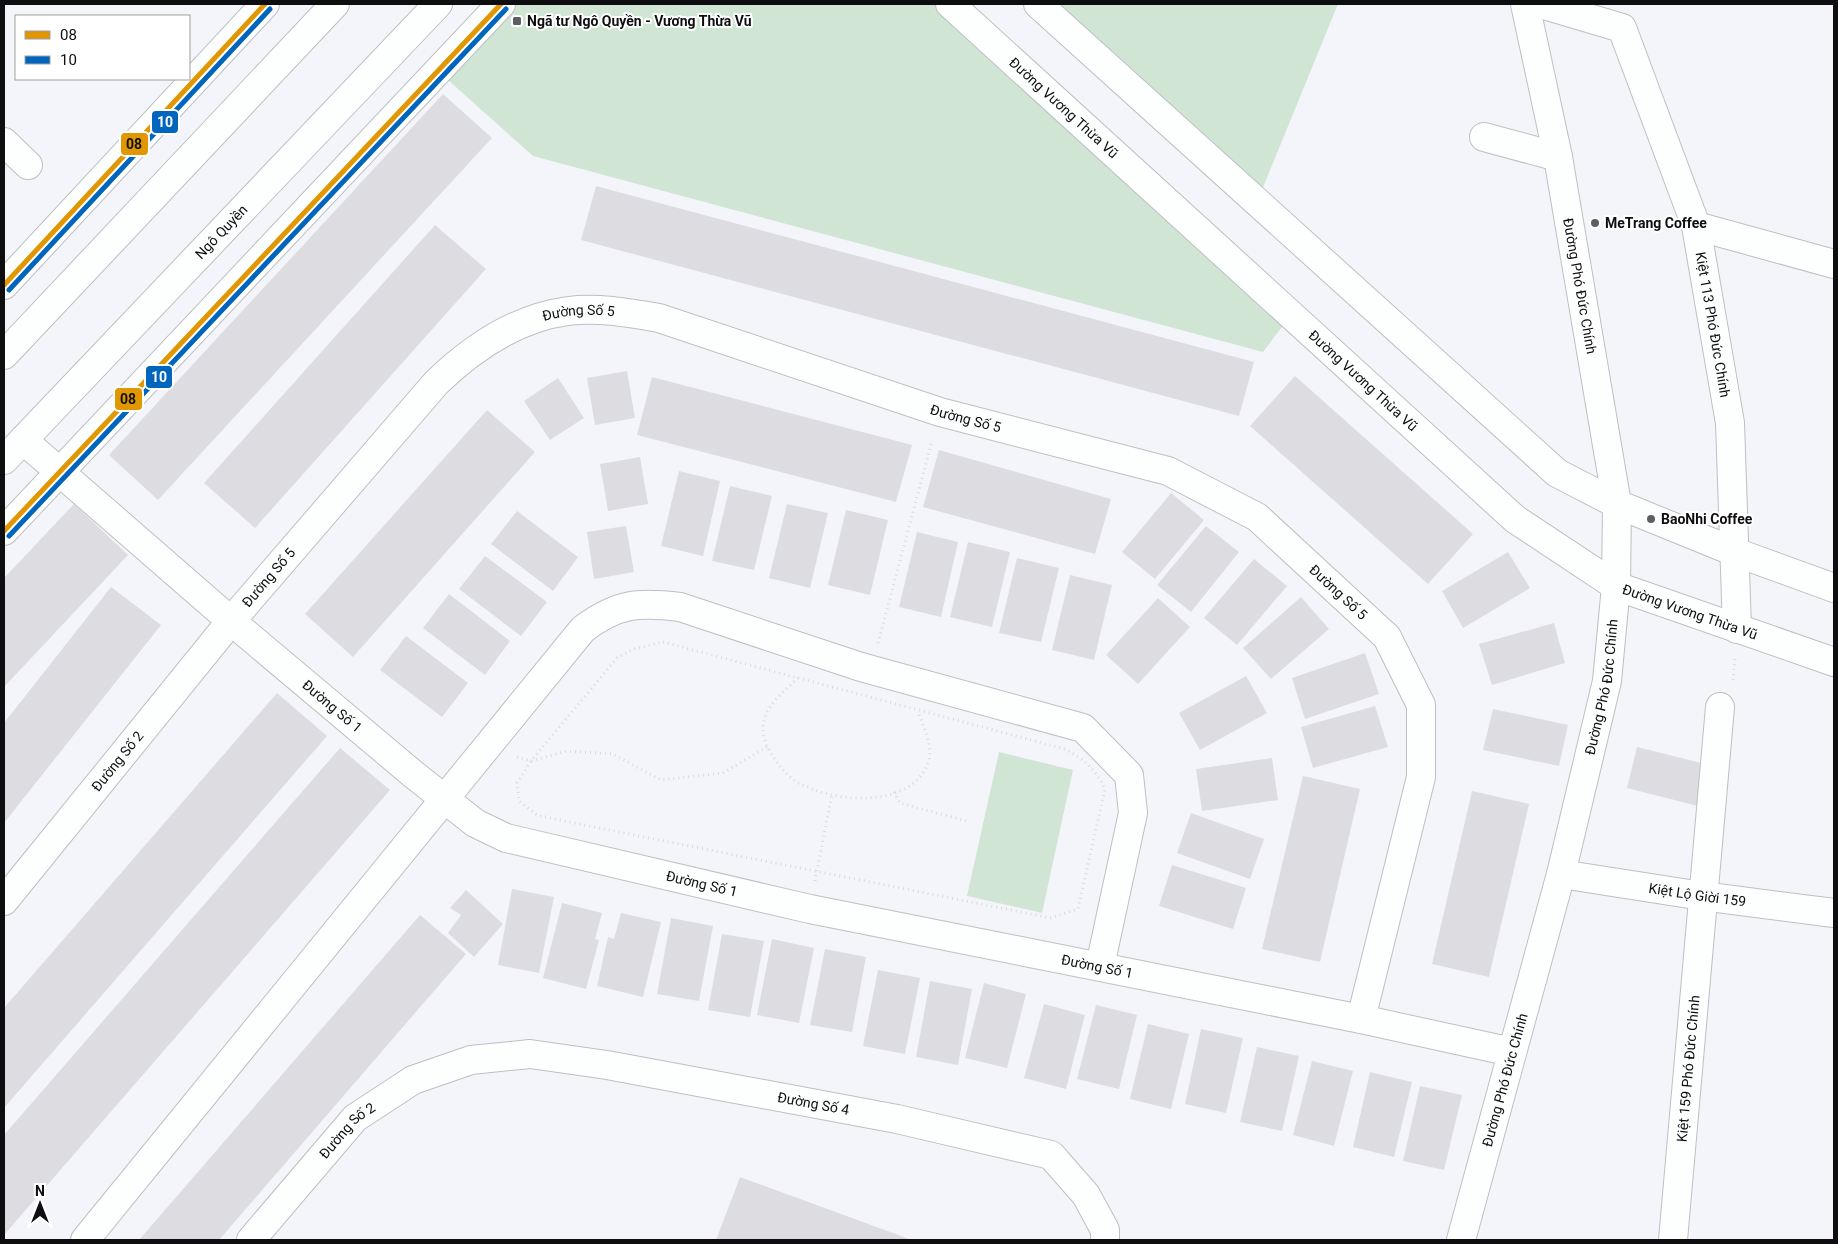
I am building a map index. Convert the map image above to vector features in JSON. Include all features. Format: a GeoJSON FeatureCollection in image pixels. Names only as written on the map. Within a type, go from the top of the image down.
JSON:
{"type":"FeatureCollection","features":[{"type":"Feature","properties":{"kind":"main road"},"geometry":{"type":"LineString","coordinates":[[4,285],[265,4]]}},
{"type":"Feature","properties":{"kind":"main road"},"geometry":{"type":"LineString","coordinates":[[4,355],[335,4]]}},
{"type":"Feature","properties":{"kind":"main road","name":"Ngô Quyền"},"geometry":{"type":"LineString","coordinates":[[4,460],[438,4]]}},
{"type":"Feature","properties":{"kind":"main road"},"geometry":{"type":"LineString","coordinates":[[4,531],[501,4]]}},
{"type":"Feature","properties":{"kind":"main road","name":"Đường Vương Thừa Vũ"},"geometry":{"type":"LineString","coordinates":[[950,4],[1515,519],[1616,586],[1834,662]]}},
{"type":"Feature","properties":{"kind":"main road"},"geometry":{"type":"LineString","coordinates":[[1038,4],[1557,473],[1617,504],[1735,552],[1834,588]]}},
{"type":"Feature","properties":{"kind":"main road","name":"Đường Phó Đức Chính"},"geometry":{"type":"LineString","coordinates":[[1461,1240],[1561,874],[1607,681],[1616,586],[1617,504],[1558,157],[1525,4]]}},
{"type":"Feature","properties":{"kind":"main road","name":"Kiệt 113 Phó Đức Chính"},"geometry":{"type":"LineString","coordinates":[[1541,4],[1622,28],[1696,226],[1730,423],[1737,629]]}},
{"type":"Feature","properties":{"kind":"main road"},"geometry":{"type":"LineString","coordinates":[[1484,137],[1558,157]]}},
{"type":"Feature","properties":{"kind":"main road"},"geometry":{"type":"LineString","coordinates":[[4,142],[28,165]]}},
{"type":"Feature","properties":{"kind":"main road"},"geometry":{"type":"LineString","coordinates":[[1696,226],[1834,264]]}},
{"type":"Feature","properties":{"kind":"main road","name":"Đường Số 5"},"geometry":{"type":"LineString","coordinates":[[231,621],[436,383],[459,360],[492,337],[529,320],[569,311],[612,311],[659,318],[940,412],[1168,471],[1257,517],[1387,637],[1421,704],[1421,777],[1361,1018]]}},
{"type":"Feature","properties":{"kind":"main road","name":"Đường Số 1"},"geometry":{"type":"LineString","coordinates":[[22,440],[231,621],[443,798],[475,823],[506,838],[810,908],[1361,1018],[1512,1052]]}},
{"type":"Feature","properties":{"kind":"main road"},"geometry":{"type":"LineString","coordinates":[[85,1240],[443,798],[583,629],[601,616],[625,606],[651,604],[680,607],[871,670],[1083,728],[1129,775],[1132,813],[1100,966]]}},
{"type":"Feature","properties":{"kind":"main road","name":"Đường Số 2"},"geometry":{"type":"LineString","coordinates":[[4,902],[231,621]]}},
{"type":"Feature","properties":{"kind":"main road","name":"Kiệt 159 Phó Đức Chính"},"geometry":{"type":"LineString","coordinates":[[1673,1240],[1720,707]]}},
{"type":"Feature","properties":{"kind":"main road","name":"Kiệt Lộ Giời 159"},"geometry":{"type":"LineString","coordinates":[[1561,874],[1702,896],[1834,913]]}},
{"type":"Feature","properties":{"kind":"main road","name":"Đường Số 4"},"geometry":{"type":"LineString","coordinates":[[471,1060],[530,1054],[607,1065],[897,1119],[1051,1155],[1086,1195],[1105,1230],[1105,1240]]}},
{"type":"Feature","properties":{"kind":"main road","name":"Đường Số 2"},"geometry":{"type":"LineString","coordinates":[[251,1240],[355,1118],[413,1080],[471,1060]]}},
{"type":"Feature","properties":{"kind":"path"},"geometry":{"type":"LineString","coordinates":[[871,670],[940,412]]}},
{"type":"Feature","properties":{"kind":"path"},"geometry":{"type":"LineString","coordinates":[[663,642],[917,710],[1065,749],[1082,759],[1097,774],[1105,790],[1078,908],[1051,918],[538,814],[520,801],[518,792],[517,783],[531,761],[617,658],[633,649],[663,642]]}},
{"type":"Feature","properties":{"kind":"path"},"geometry":{"type":"LineString","coordinates":[[798,678],[778,697],[767,712],[762,729],[767,747],[781,769],[796,782],[818,791],[864,799],[905,788],[921,776],[930,759],[928,742],[917,710]]}},
{"type":"Feature","properties":{"kind":"path"},"geometry":{"type":"LineString","coordinates":[[486,747],[531,761],[568,751],[613,754],[661,780],[723,773],[767,747]]}},
{"type":"Feature","properties":{"kind":"path"},"geometry":{"type":"LineString","coordinates":[[894,792],[900,803],[966,821]]}},
{"type":"Feature","properties":{"kind":"path"},"geometry":{"type":"LineString","coordinates":[[810,908],[832,794]]}},
{"type":"Feature","properties":{"kind":"green space"},"geometry":{"type":"Polygon","coordinates":[[[500,4],[949,4],[1291,315],[1263,352],[533,156],[438,71],[500,4]]]}},
{"type":"Feature","properties":{"kind":"green space"},"geometry":{"type":"Polygon","coordinates":[[[1038,4],[1338,4],[1257,202],[1038,4]]]}},
{"type":"Feature","properties":{"kind":"green space"},"geometry":{"type":"Polygon","coordinates":[[[999,752],[1073,770],[1042,913],[967,896],[999,752]]]}},
{"type":"Feature","properties":{"kind":"building"},"geometry":{"type":"Polygon","coordinates":[[[443,94],[492,138],[158,500],[109,455],[443,94]]]}},
{"type":"Feature","properties":{"kind":"building"},"geometry":{"type":"Polygon","coordinates":[[[596,186],[1254,362],[1239,416],[581,240],[596,186]]]}},
{"type":"Feature","properties":{"kind":"building"},"geometry":{"type":"Polygon","coordinates":[[[435,225],[486,269],[255,528],[204,483],[435,225]]]}},
{"type":"Feature","properties":{"kind":"building"},"geometry":{"type":"Polygon","coordinates":[[[627,371],[635,418],[595,425],[587,378],[627,371]]]}},
{"type":"Feature","properties":{"kind":"building"},"geometry":{"type":"Polygon","coordinates":[[[1295,376],[1473,534],[1428,584],[1250,426],[1295,376]]]}},
{"type":"Feature","properties":{"kind":"building"},"geometry":{"type":"Polygon","coordinates":[[[652,377],[912,445],[896,502],[637,435],[652,377]]]}},
{"type":"Feature","properties":{"kind":"building"},"geometry":{"type":"Polygon","coordinates":[[[558,378],[584,418],[550,440],[524,401],[558,378]]]}},
{"type":"Feature","properties":{"kind":"building"},"geometry":{"type":"Polygon","coordinates":[[[487,410],[535,452],[353,657],[305,614],[487,410]]]}},
{"type":"Feature","properties":{"kind":"building"},"geometry":{"type":"Polygon","coordinates":[[[939,450],[1111,499],[1095,554],[923,507],[939,450]]]}},
{"type":"Feature","properties":{"kind":"building"},"geometry":{"type":"Polygon","coordinates":[[[640,457],[648,504],[608,511],[600,464],[640,457]]]}},
{"type":"Feature","properties":{"kind":"building"},"geometry":{"type":"Polygon","coordinates":[[[679,471],[720,481],[703,556],[661,546],[679,471]]]}},
{"type":"Feature","properties":{"kind":"building"},"geometry":{"type":"Polygon","coordinates":[[[730,486],[772,496],[754,570],[712,561],[730,486]]]}},
{"type":"Feature","properties":{"kind":"building"},"geometry":{"type":"Polygon","coordinates":[[[1171,493],[1204,520],[1155,579],[1122,552],[1171,493]]]}},
{"type":"Feature","properties":{"kind":"building"},"geometry":{"type":"Polygon","coordinates":[[[74,504],[128,555],[4,687],[4,578],[74,504]]]}},
{"type":"Feature","properties":{"kind":"building"},"geometry":{"type":"Polygon","coordinates":[[[787,504],[828,513],[810,588],[769,578],[787,504]]]}},
{"type":"Feature","properties":{"kind":"building"},"geometry":{"type":"Polygon","coordinates":[[[846,510],[888,520],[870,595],[828,585],[846,510]]]}},
{"type":"Feature","properties":{"kind":"building"},"geometry":{"type":"Polygon","coordinates":[[[517,511],[578,557],[553,591],[491,544],[517,511]]]}},
{"type":"Feature","properties":{"kind":"building"},"geometry":{"type":"Polygon","coordinates":[[[626,526],[634,572],[594,579],[587,532],[626,526]]]}},
{"type":"Feature","properties":{"kind":"building"},"geometry":{"type":"Polygon","coordinates":[[[1206,526],[1239,552],[1191,612],[1157,585],[1206,526]]]}},
{"type":"Feature","properties":{"kind":"building"},"geometry":{"type":"Polygon","coordinates":[[[917,532],[958,542],[941,617],[899,607],[917,532]]]}},
{"type":"Feature","properties":{"kind":"building"},"geometry":{"type":"Polygon","coordinates":[[[968,542],[1010,552],[992,627],[950,617],[968,542]]]}},
{"type":"Feature","properties":{"kind":"building"},"geometry":{"type":"Polygon","coordinates":[[[1508,552],[1530,588],[1463,628],[1442,591],[1508,552]]]}},
{"type":"Feature","properties":{"kind":"building"},"geometry":{"type":"Polygon","coordinates":[[[485,556],[547,602],[521,636],[459,589],[485,556]]]}},
{"type":"Feature","properties":{"kind":"building"},"geometry":{"type":"Polygon","coordinates":[[[1017,558],[1059,568],[1041,642],[999,633],[1017,558]]]}},
{"type":"Feature","properties":{"kind":"building"},"geometry":{"type":"Polygon","coordinates":[[[1254,559],[1287,586],[1237,645],[1204,618],[1254,559]]]}},
{"type":"Feature","properties":{"kind":"building"},"geometry":{"type":"Polygon","coordinates":[[[1070,575],[1112,585],[1094,660],[1052,650],[1070,575]]]}},
{"type":"Feature","properties":{"kind":"building"},"geometry":{"type":"Polygon","coordinates":[[[111,587],[161,625],[4,823],[4,723],[111,587]]]}},
{"type":"Feature","properties":{"kind":"building"},"geometry":{"type":"Polygon","coordinates":[[[449,594],[510,641],[485,675],[423,628],[449,594]]]}},
{"type":"Feature","properties":{"kind":"building"},"geometry":{"type":"Polygon","coordinates":[[[1301,597],[1329,629],[1271,679],[1243,648],[1301,597]]]}},
{"type":"Feature","properties":{"kind":"building"},"geometry":{"type":"Polygon","coordinates":[[[1158,598],[1190,627],[1138,684],[1106,655],[1158,598]]]}},
{"type":"Feature","properties":{"kind":"building"},"geometry":{"type":"Polygon","coordinates":[[[1554,623],[1565,663],[1492,685],[1479,644],[1554,623]]]}},
{"type":"Feature","properties":{"kind":"building"},"geometry":{"type":"Polygon","coordinates":[[[406,636],[468,683],[442,717],[380,670],[406,636]]]}},
{"type":"Feature","properties":{"kind":"building"},"geometry":{"type":"Polygon","coordinates":[[[1365,653],[1379,694],[1305,719],[1292,678],[1365,653]]]}},
{"type":"Feature","properties":{"kind":"building"},"geometry":{"type":"Polygon","coordinates":[[[1246,676],[1267,713],[1200,750],[1179,713],[1246,676]]]}},
{"type":"Feature","properties":{"kind":"building"},"geometry":{"type":"Polygon","coordinates":[[[277,693],[327,736],[4,1108],[4,1008],[277,693]]]}},
{"type":"Feature","properties":{"kind":"building"},"geometry":{"type":"Polygon","coordinates":[[[1375,706],[1388,747],[1313,768],[1301,727],[1375,706]]]}},
{"type":"Feature","properties":{"kind":"building"},"geometry":{"type":"Polygon","coordinates":[[[1493,709],[1568,725],[1559,766],[1483,750],[1493,709]]]}},
{"type":"Feature","properties":{"kind":"building"},"geometry":{"type":"Polygon","coordinates":[[[1637,747],[1713,766],[1702,807],[1627,788],[1637,747]]]}},
{"type":"Feature","properties":{"kind":"building"},"geometry":{"type":"Polygon","coordinates":[[[340,748],[390,790],[4,1235],[4,1135],[340,748]]]}},
{"type":"Feature","properties":{"kind":"building"},"geometry":{"type":"Polygon","coordinates":[[[1272,758],[1278,800],[1202,811],[1196,769],[1272,758]]]}},
{"type":"Feature","properties":{"kind":"building"},"geometry":{"type":"Polygon","coordinates":[[[1303,776],[1360,789],[1320,962],[1262,949],[1303,776]]]}},
{"type":"Feature","properties":{"kind":"building"},"geometry":{"type":"Polygon","coordinates":[[[1472,791],[1529,804],[1489,977],[1432,964],[1472,791]]]}},
{"type":"Feature","properties":{"kind":"building"},"geometry":{"type":"Polygon","coordinates":[[[1191,813],[1264,839],[1250,879],[1177,853],[1191,813]]]}},
{"type":"Feature","properties":{"kind":"building"},"geometry":{"type":"Polygon","coordinates":[[[1172,865],[1246,888],[1233,929],[1159,906],[1172,865]]]}},
{"type":"Feature","properties":{"kind":"building"},"geometry":{"type":"Polygon","coordinates":[[[512,889],[554,897],[539,973],[498,965],[512,889]]]}},
{"type":"Feature","properties":{"kind":"building"},"geometry":{"type":"Polygon","coordinates":[[[466,890],[503,924],[474,957],[448,933],[461,915],[450,908],[466,890]]]}},
{"type":"Feature","properties":{"kind":"building"},"geometry":{"type":"Polygon","coordinates":[[[562,903],[602,913],[595,939],[599,940],[586,989],[543,978],[562,903]]]}},
{"type":"Feature","properties":{"kind":"building"},"geometry":{"type":"Polygon","coordinates":[[[621,913],[661,922],[643,997],[597,986],[608,937],[614,939],[621,913]]]}},
{"type":"Feature","properties":{"kind":"building"},"geometry":{"type":"Polygon","coordinates":[[[420,915],[466,954],[219,1240],[139,1240],[420,915]]]}},
{"type":"Feature","properties":{"kind":"building"},"geometry":{"type":"Polygon","coordinates":[[[671,918],[713,926],[699,1001],[657,994],[671,918]]]}},
{"type":"Feature","properties":{"kind":"building"},"geometry":{"type":"Polygon","coordinates":[[[722,934],[764,941],[750,1017],[708,1010],[722,934]]]}},
{"type":"Feature","properties":{"kind":"building"},"geometry":{"type":"Polygon","coordinates":[[[772,939],[814,948],[799,1023],[757,1015],[772,939]]]}},
{"type":"Feature","properties":{"kind":"building"},"geometry":{"type":"Polygon","coordinates":[[[825,949],[866,957],[852,1032],[810,1025],[825,949]]]}},
{"type":"Feature","properties":{"kind":"building"},"geometry":{"type":"Polygon","coordinates":[[[878,970],[920,978],[905,1054],[863,1046],[878,970]]]}},
{"type":"Feature","properties":{"kind":"building"},"geometry":{"type":"Polygon","coordinates":[[[930,981],[972,989],[958,1065],[916,1057],[930,981]]]}},
{"type":"Feature","properties":{"kind":"building"},"geometry":{"type":"Polygon","coordinates":[[[984,983],[1026,994],[1007,1068],[965,1058],[984,983]]]}},
{"type":"Feature","properties":{"kind":"building"},"geometry":{"type":"Polygon","coordinates":[[[1044,1004],[1085,1015],[1066,1089],[1024,1078],[1044,1004]]]}},
{"type":"Feature","properties":{"kind":"building"},"geometry":{"type":"Polygon","coordinates":[[[1096,1005],[1137,1015],[1119,1089],[1077,1079],[1096,1005]]]}},
{"type":"Feature","properties":{"kind":"building"},"geometry":{"type":"Polygon","coordinates":[[[1148,1024],[1189,1034],[1171,1109],[1130,1099],[1148,1024]]]}},
{"type":"Feature","properties":{"kind":"building"},"geometry":{"type":"Polygon","coordinates":[[[1201,1029],[1243,1038],[1226,1113],[1185,1104],[1201,1029]]]}},
{"type":"Feature","properties":{"kind":"building"},"geometry":{"type":"Polygon","coordinates":[[[1257,1047],[1299,1056],[1282,1131],[1240,1122],[1257,1047]]]}},
{"type":"Feature","properties":{"kind":"building"},"geometry":{"type":"Polygon","coordinates":[[[1312,1061],[1353,1071],[1334,1146],[1293,1135],[1312,1061]]]}},
{"type":"Feature","properties":{"kind":"building"},"geometry":{"type":"Polygon","coordinates":[[[1370,1072],[1412,1082],[1394,1157],[1353,1147],[1370,1072]]]}},
{"type":"Feature","properties":{"kind":"building"},"geometry":{"type":"Polygon","coordinates":[[[1420,1086],[1462,1095],[1444,1170],[1403,1161],[1420,1086]]]}},
{"type":"Feature","properties":{"kind":"building"},"geometry":{"type":"Polygon","coordinates":[[[740,1177],[912,1240],[716,1240],[740,1177]]]}},
{"type":"Feature","properties":{"kind":"transit line","name":"08"},"geometry":{"type":"LineString","coordinates":[[4,285],[265,4]]}},
{"type":"Feature","properties":{"kind":"transit line","name":"08"},"geometry":{"type":"LineString","coordinates":[[4,531],[501,4]]}},
{"type":"Feature","properties":{"kind":"transit line","name":"10"},"geometry":{"type":"LineString","coordinates":[[9,290],[270,9]]}},
{"type":"Feature","properties":{"kind":"transit line","name":"10"},"geometry":{"type":"LineString","coordinates":[[9,536],[506,9]]}},
{"type":"Feature","properties":{"kind":"place","name":"Ngã tư Ngô Quyền - Vương Thừa Vũ"},"geometry":{"type":"Point","coordinates":[517,21]}},
{"type":"Feature","properties":{"kind":"place","name":"MeTrang Coffee"},"geometry":{"type":"Point","coordinates":[1595,223]}},
{"type":"Feature","properties":{"kind":"place","name":"BaoNhi Coffee"},"geometry":{"type":"Point","coordinates":[1651,519]}}]}
